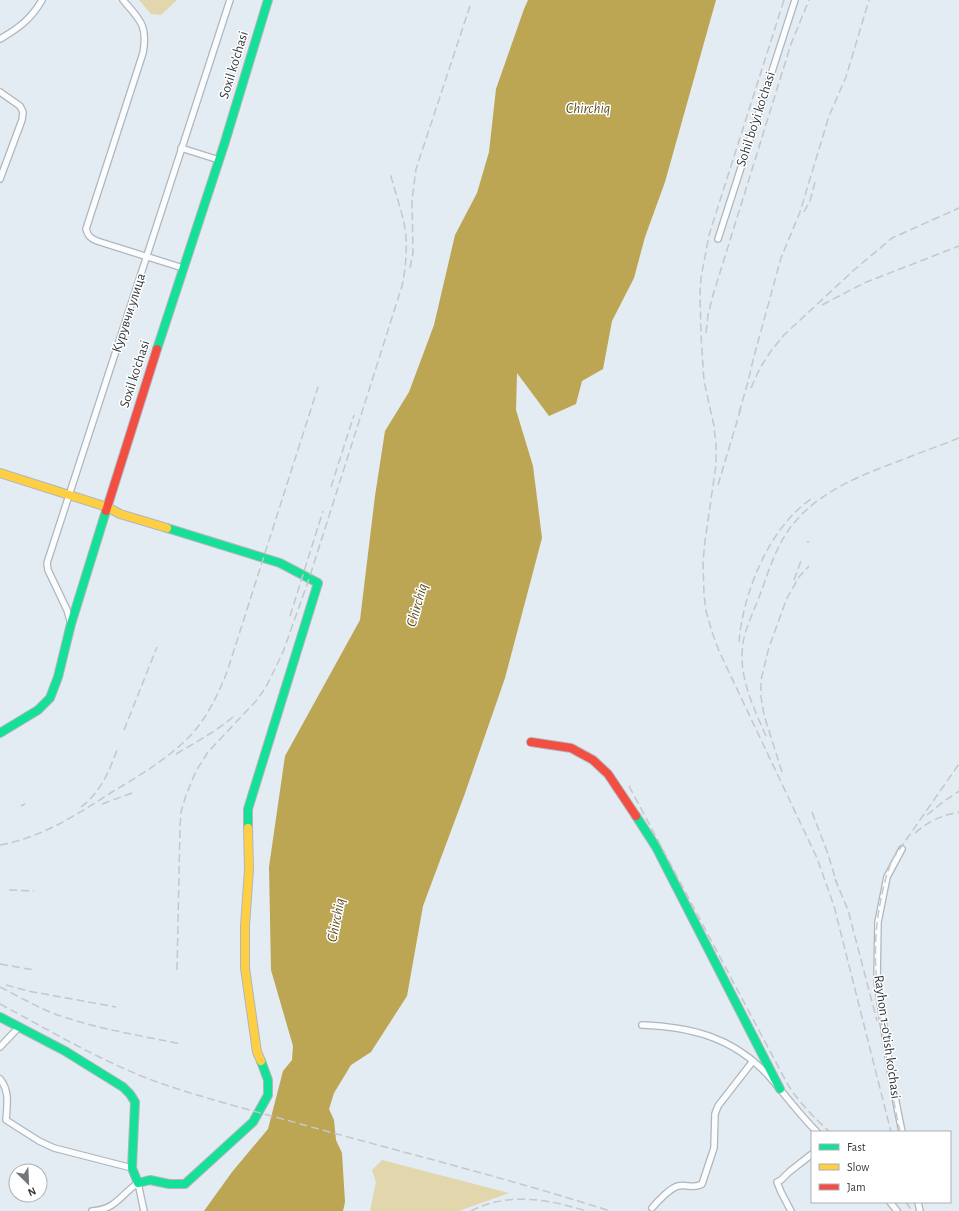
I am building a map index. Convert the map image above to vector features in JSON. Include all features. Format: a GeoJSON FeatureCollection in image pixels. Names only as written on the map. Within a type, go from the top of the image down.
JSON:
{"type":"FeatureCollection","features":[{"type":"Feature","properties":{"kind":"street"},"geometry":{"type":"LineString","coordinates":[[0,39],[25,23],[36,11],[42,0]]}},
{"type":"Feature","properties":{"kind":"street"},"geometry":{"type":"LineString","coordinates":[[123,0],[143,25],[145,43],[86,229],[87,234],[90,238],[97,241],[183,268]]}},
{"type":"Feature","properties":{"kind":"street","name":"Курувчи улица"},"geometry":{"type":"LineString","coordinates":[[71,624],[67,610],[48,570],[47,563],[230,0]]}},
{"type":"Feature","properties":{"kind":"street","name":"Soxil ko'chasi"},"geometry":{"type":"LineString","coordinates":[[0,733],[38,710],[50,698],[58,677],[71,624],[107,507],[219,160],[268,0]]}},
{"type":"Feature","properties":{"kind":"street","name":"Sohil bo'yi ko'chasi"},"geometry":{"type":"LineString","coordinates":[[718,239],[795,0]]}},
{"type":"Feature","properties":{"kind":"street"},"geometry":{"type":"LineString","coordinates":[[0,92],[20,106],[23,116],[20,128],[0,179]]}},
{"type":"Feature","properties":{"kind":"street"},"geometry":{"type":"LineString","coordinates":[[181,148],[219,160]]}},
{"type":"Feature","properties":{"kind":"street"},"geometry":{"type":"LineString","coordinates":[[0,474],[37,484],[107,507],[120,514],[280,563],[318,583],[248,809],[249,869],[245,926],[245,968],[257,1052],[268,1080],[268,1094],[253,1122],[185,1184],[168,1184],[150,1180],[138,1183],[128,1190],[115,1204],[107,1208],[92,1211]]}},
{"type":"Feature","properties":{"kind":"street"},"geometry":{"type":"LineString","coordinates":[[531,742],[571,748],[593,760],[608,774],[656,847],[780,1089]]}},
{"type":"Feature","properties":{"kind":"street","name":"Rayhon 1-o'tish ko'chasi"},"geometry":{"type":"LineString","coordinates":[[902,849],[887,877],[878,922],[877,981],[892,1082],[902,1131]]}},
{"type":"Feature","properties":{"kind":"street"},"geometry":{"type":"LineString","coordinates":[[0,1017],[65,1051],[123,1087],[130,1094],[135,1102],[132,1168],[138,1183],[144,1211]]}},
{"type":"Feature","properties":{"kind":"street"},"geometry":{"type":"LineString","coordinates":[[642,1025],[672,1027],[702,1034],[728,1044],[766,1073],[802,1117],[816,1131]]}},
{"type":"Feature","properties":{"kind":"street"},"geometry":{"type":"LineString","coordinates":[[0,1047],[19,1027]]}},
{"type":"Feature","properties":{"kind":"street"},"geometry":{"type":"LineString","coordinates":[[652,1208],[674,1188],[679,1186],[699,1186],[702,1184],[714,1148],[715,1114],[718,1106],[752,1061]]}},
{"type":"Feature","properties":{"kind":"street"},"geometry":{"type":"LineString","coordinates":[[0,1079],[7,1092],[6,1120],[39,1141],[54,1148],[132,1168]]}},
{"type":"Feature","properties":{"kind":"street"},"geometry":{"type":"LineString","coordinates":[[791,1211],[780,1192],[778,1182],[811,1155]]}},
{"type":"Feature","properties":{"kind":"street"},"geometry":{"type":"LineString","coordinates":[[891,1203],[897,1211]]}},
{"type":"Feature","properties":{"kind":"shaded area"},"geometry":{"type":"Polygon","coordinates":[[[139,0],[177,0],[161,15],[151,14],[139,0]]]}},
{"type":"Feature","properties":{"kind":"shaded area"},"geometry":{"type":"Polygon","coordinates":[[[382,1160],[509,1193],[459,1211],[370,1211],[376,1182],[372,1170],[382,1160]]]}},
{"type":"Feature","properties":{"kind":"water","name":"Chirchiq"},"geometry":{"type":"Polygon","coordinates":[[[528,0],[716,0],[665,182],[645,237],[634,278],[612,321],[603,369],[582,381],[576,404],[549,416],[517,373],[516,410],[533,466],[542,538],[505,678],[464,796],[423,906],[407,996],[371,1052],[351,1065],[334,1093],[329,1109],[334,1120],[336,1140],[342,1153],[345,1202],[343,1211],[204,1211],[232,1172],[268,1129],[283,1071],[292,1060],[293,1046],[271,970],[269,867],[285,756],[360,620],[375,496],[385,431],[409,392],[434,325],[455,235],[477,193],[489,152],[496,89],[528,0]]]}},
{"type":"Feature","properties":{"kind":"railway"},"geometry":{"type":"LineString","coordinates":[[784,0],[709,235],[701,278],[701,335],[704,381],[714,426],[716,445],[716,465],[703,562],[704,594],[706,611],[719,651],[817,858],[834,906],[891,1131]]}},
{"type":"Feature","properties":{"kind":"railway"},"geometry":{"type":"LineString","coordinates":[[706,333],[708,315],[713,295],[791,44],[809,0]]}},
{"type":"Feature","properties":{"kind":"railway"},"geometry":{"type":"LineString","coordinates":[[739,413],[781,258],[800,212],[829,116],[846,77],[869,0]]}},
{"type":"Feature","properties":{"kind":"railway"},"geometry":{"type":"LineString","coordinates":[[410,268],[413,253],[412,200],[416,169],[470,6]]}},
{"type":"Feature","properties":{"kind":"railway"},"geometry":{"type":"LineString","coordinates":[[177,970],[180,828],[181,812],[186,795],[196,771],[208,752],[256,701],[266,687],[283,652],[309,579],[402,286],[406,257],[405,231],[402,214],[390,172]]}},
{"type":"Feature","properties":{"kind":"railway"},"geometry":{"type":"LineString","coordinates":[[804,212],[810,201],[815,182]]}},
{"type":"Feature","properties":{"kind":"railway"},"geometry":{"type":"LineString","coordinates":[[751,388],[760,368],[784,335],[854,270],[892,238],[959,208]]}},
{"type":"Feature","properties":{"kind":"railway"},"geometry":{"type":"LineString","coordinates":[[822,305],[864,283],[959,246]]}},
{"type":"Feature","properties":{"kind":"railway"},"geometry":{"type":"LineString","coordinates":[[0,845],[30,837],[59,824],[86,809],[163,759],[191,735],[203,720],[221,687],[228,669],[318,387]]}},
{"type":"Feature","properties":{"kind":"railway"},"geometry":{"type":"LineString","coordinates":[[718,485],[741,408]]}},
{"type":"Feature","properties":{"kind":"railway"},"geometry":{"type":"LineString","coordinates":[[331,487],[354,415]]}},
{"type":"Feature","properties":{"kind":"railway"},"geometry":{"type":"LineString","coordinates":[[766,736],[755,712],[746,686],[742,661],[742,647],[748,624],[773,559],[785,535],[801,515],[813,504],[854,479],[959,438]]}},
{"type":"Feature","properties":{"kind":"railway"},"geometry":{"type":"LineString","coordinates":[[739,642],[746,602],[762,561],[784,524],[798,509],[814,497]]}},
{"type":"Feature","properties":{"kind":"railway"},"geometry":{"type":"LineString","coordinates":[[290,616],[323,511]]}},
{"type":"Feature","properties":{"kind":"railway"},"geometry":{"type":"LineString","coordinates":[[794,580],[802,558]]}},
{"type":"Feature","properties":{"kind":"railway"},"geometry":{"type":"LineString","coordinates":[[782,772],[764,715],[761,697],[761,680],[769,647],[787,598],[799,577],[809,566]]}},
{"type":"Feature","properties":{"kind":"railway"},"geometry":{"type":"LineString","coordinates":[[124,730],[157,647]]}},
{"type":"Feature","properties":{"kind":"railway"},"geometry":{"type":"LineString","coordinates":[[176,754],[234,716]]}},
{"type":"Feature","properties":{"kind":"railway"},"geometry":{"type":"LineString","coordinates":[[81,807],[94,795],[104,780],[118,747]]}},
{"type":"Feature","properties":{"kind":"railway"},"geometry":{"type":"LineString","coordinates":[[900,1131],[887,1063],[878,991],[875,948],[880,904],[892,860],[959,764]]}},
{"type":"Feature","properties":{"kind":"railway"},"geometry":{"type":"LineString","coordinates":[[629,786],[788,1085],[797,1098],[829,1131]]}},
{"type":"Feature","properties":{"kind":"railway"},"geometry":{"type":"LineString","coordinates":[[927,815],[959,791]]}},
{"type":"Feature","properties":{"kind":"railway"},"geometry":{"type":"LineString","coordinates":[[102,804],[132,793]]}},
{"type":"Feature","properties":{"kind":"railway"},"geometry":{"type":"LineString","coordinates":[[21,806],[25,804]]}},
{"type":"Feature","properties":{"kind":"railway"},"geometry":{"type":"LineString","coordinates":[[812,812],[828,854],[837,884]]}},
{"type":"Feature","properties":{"kind":"railway"},"geometry":{"type":"LineString","coordinates":[[915,833],[925,825],[935,820],[946,815],[959,812]]}},
{"type":"Feature","properties":{"kind":"railway"},"geometry":{"type":"LineString","coordinates":[[835,879],[848,910],[877,1021]]}},
{"type":"Feature","properties":{"kind":"railway"},"geometry":{"type":"LineString","coordinates":[[9,890],[34,891]]}},
{"type":"Feature","properties":{"kind":"railway"},"geometry":{"type":"LineString","coordinates":[[0,964],[34,970]]}},
{"type":"Feature","properties":{"kind":"railway"},"geometry":{"type":"LineString","coordinates":[[6,985],[28,991],[116,1007]]}},
{"type":"Feature","properties":{"kind":"railway"},"geometry":{"type":"LineString","coordinates":[[0,987],[41,1008],[67,1018],[109,1029],[181,1044]]}},
{"type":"Feature","properties":{"kind":"railway"},"geometry":{"type":"LineString","coordinates":[[0,1004],[97,1056],[157,1082],[227,1104],[493,1176],[610,1211]]}},
{"type":"Feature","properties":{"kind":"railway"},"geometry":{"type":"LineString","coordinates":[[471,1211],[485,1205],[513,1199],[528,1199],[557,1203],[586,1211]]}},
{"type":"Feature","properties":{"kind":"railway"},"geometry":{"type":"LineString","coordinates":[[907,1203],[912,1211]]}},
{"type":"Feature","properties":{"kind":"traffic: fast"},"geometry":{"type":"LineString","coordinates":[[157,349],[224,145],[268,0]]}},
{"type":"Feature","properties":{"kind":"traffic: fast"},"geometry":{"type":"LineString","coordinates":[[0,733],[38,710],[50,698],[58,677],[71,624],[106,511]]}},
{"type":"Feature","properties":{"kind":"traffic: fast"},"geometry":{"type":"LineString","coordinates":[[167,528],[280,563],[318,583],[248,809],[248,828]]}},
{"type":"Feature","properties":{"kind":"traffic: fast"},"geometry":{"type":"LineString","coordinates":[[636,816],[656,847],[780,1089]]}},
{"type":"Feature","properties":{"kind":"traffic: fast"},"geometry":{"type":"LineString","coordinates":[[0,1017],[65,1051],[123,1087],[130,1094],[135,1102],[132,1168],[138,1183],[150,1180],[169,1184],[185,1184],[253,1122],[268,1095],[268,1080],[261,1061]]}},
{"type":"Feature","properties":{"kind":"traffic: slow"},"geometry":{"type":"LineString","coordinates":[[0,473],[107,507],[120,514],[167,528]]}},
{"type":"Feature","properties":{"kind":"traffic: slow"},"geometry":{"type":"LineString","coordinates":[[248,828],[249,869],[245,926],[245,968],[257,1052],[261,1061]]}},
{"type":"Feature","properties":{"kind":"traffic: jam"},"geometry":{"type":"LineString","coordinates":[[106,511],[157,349]]}},
{"type":"Feature","properties":{"kind":"traffic: jam"},"geometry":{"type":"LineString","coordinates":[[531,742],[571,748],[593,760],[608,774],[636,816]]}}]}
